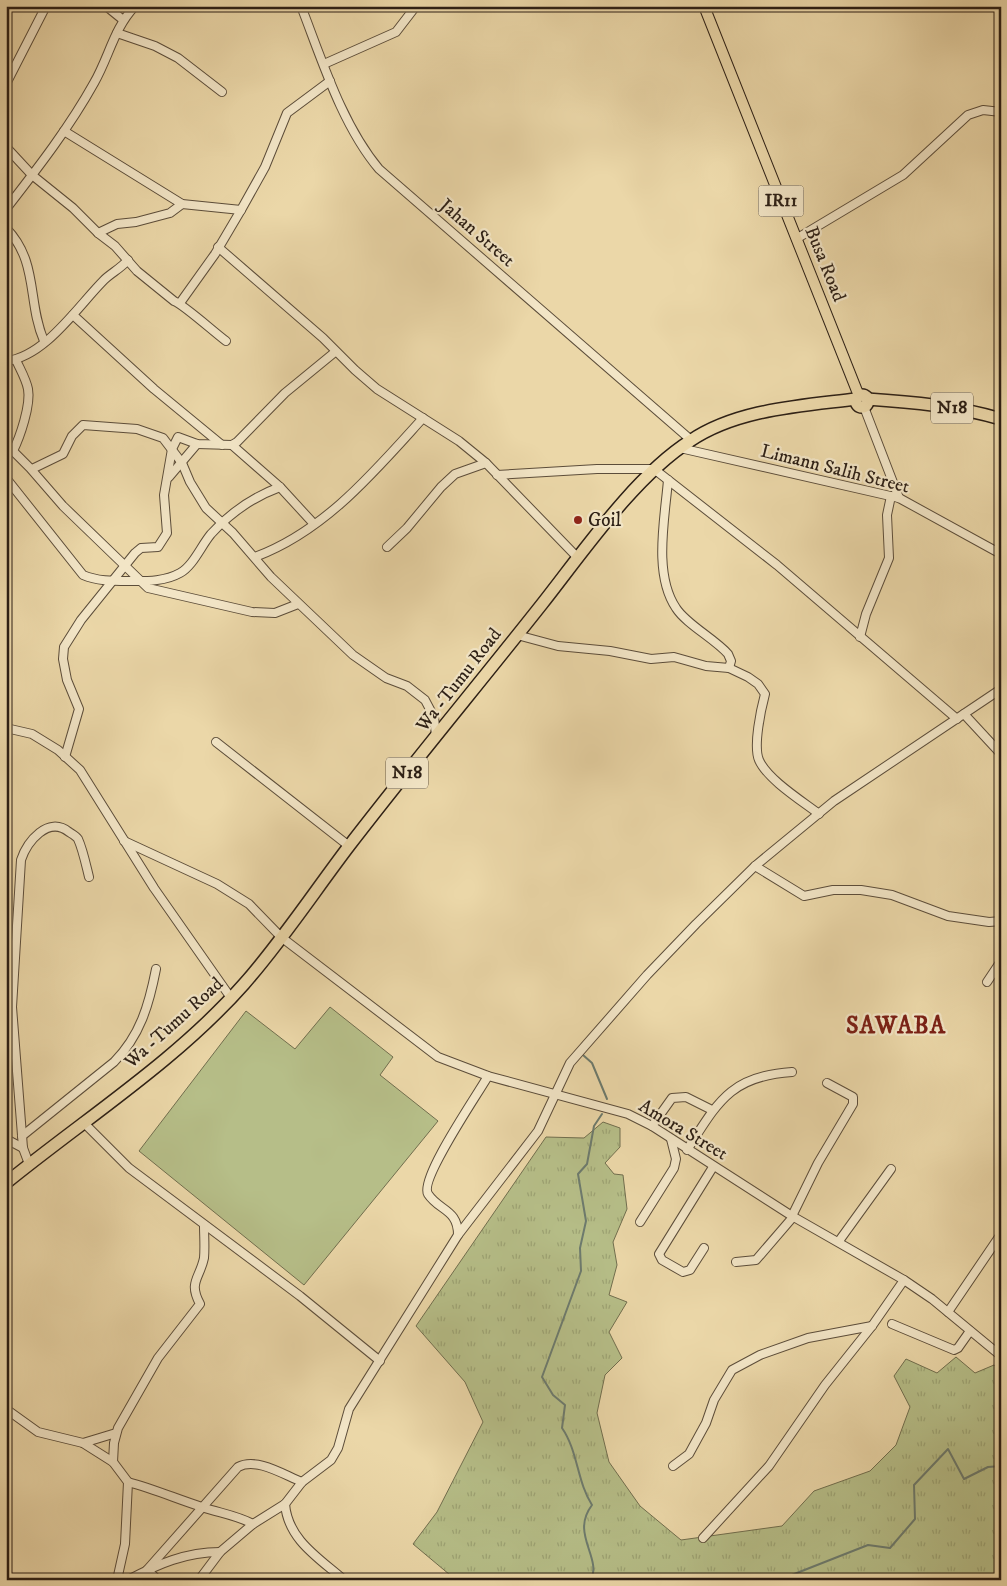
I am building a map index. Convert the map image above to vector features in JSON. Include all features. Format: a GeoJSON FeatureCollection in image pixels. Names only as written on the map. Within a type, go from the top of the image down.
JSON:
{"type":"FeatureCollection","features":[{"type":"Feature","properties":{"kind":"highway","name":"Wa -Tumu Road"},"geometry":{"type":"LineString","coordinates":[[6,1183],[170,1054],[231,998],[578,558],[654,469],[691,440],[716,427],[754,414],[823,404],[862,401]]}},
{"type":"Feature","properties":{"kind":"highway","name":"N18"},"geometry":{"type":"LineString","coordinates":[[862,401],[902,402],[974,411],[1001,419]]}},
{"type":"Feature","properties":{"kind":"main road","name":"Busa Road"},"geometry":{"type":"LineString","coordinates":[[704,6],[862,401]]}},
{"type":"Feature","properties":{"kind":"street"},"geometry":{"type":"LineString","coordinates":[[6,84],[46,6]]}},
{"type":"Feature","properties":{"kind":"street"},"geometry":{"type":"LineString","coordinates":[[106,6],[122,19]]}},
{"type":"Feature","properties":{"kind":"street"},"geometry":{"type":"LineString","coordinates":[[6,209],[64,131],[95,82],[122,19],[135,6]]}},
{"type":"Feature","properties":{"kind":"street","name":"Jahan Street"},"geometry":{"type":"LineString","coordinates":[[301,6],[330,81],[366,153],[379,169],[691,440]]}},
{"type":"Feature","properties":{"kind":"street"},"geometry":{"type":"LineString","coordinates":[[324,64],[396,32],[416,6]]}},
{"type":"Feature","properties":{"kind":"street"},"geometry":{"type":"LineString","coordinates":[[117,33],[155,46],[178,58],[222,92]]}},
{"type":"Feature","properties":{"kind":"street"},"geometry":{"type":"LineString","coordinates":[[180,303],[218,248],[241,210],[265,167],[287,113],[330,81]]}},
{"type":"Feature","properties":{"kind":"street"},"geometry":{"type":"LineString","coordinates":[[796,239],[903,175],[968,114],[983,110],[1001,112]]}},
{"type":"Feature","properties":{"kind":"street"},"geometry":{"type":"LineString","coordinates":[[64,131],[182,204],[241,210]]}},
{"type":"Feature","properties":{"kind":"street"},"geometry":{"type":"LineString","coordinates":[[6,147],[32,175],[73,208],[158,289],[180,303],[194,317],[226,341]]}},
{"type":"Feature","properties":{"kind":"street"},"geometry":{"type":"LineString","coordinates":[[98,233],[117,224],[136,222],[170,213],[182,204]]}},
{"type":"Feature","properties":{"kind":"street"},"geometry":{"type":"LineString","coordinates":[[6,228],[20,245],[30,269],[39,328],[44,342]]}},
{"type":"Feature","properties":{"kind":"street"},"geometry":{"type":"LineString","coordinates":[[218,248],[323,338],[335,352],[377,389],[459,441],[486,463],[578,558]]}},
{"type":"Feature","properties":{"kind":"street"},"geometry":{"type":"LineString","coordinates":[[6,361],[16,360],[29,354],[44,342],[74,314],[106,278],[117,272],[128,260]]}},
{"type":"Feature","properties":{"kind":"street"},"geometry":{"type":"LineString","coordinates":[[74,314],[154,389],[222,445]]}},
{"type":"Feature","properties":{"kind":"street"},"geometry":{"type":"LineString","coordinates":[[65,757],[79,709],[67,680],[64,647],[81,620],[123,566],[138,550],[158,547],[167,533],[164,495],[172,449],[178,437],[197,444],[232,445],[252,429],[284,394],[335,352]]}},
{"type":"Feature","properties":{"kind":"street"},"geometry":{"type":"LineString","coordinates":[[13,451],[29,399],[28,389],[16,360]]}},
{"type":"Feature","properties":{"kind":"street"},"geometry":{"type":"LineString","coordinates":[[862,401],[899,498]]}},
{"type":"Feature","properties":{"kind":"street"},"geometry":{"type":"LineString","coordinates":[[255,557],[278,549],[338,508],[423,418]]}},
{"type":"Feature","properties":{"kind":"street"},"geometry":{"type":"LineString","coordinates":[[32,469],[63,454],[72,436],[83,425],[95,424],[152,433],[163,438],[182,463],[190,482],[206,508],[255,557],[270,577],[353,655],[386,678],[407,686],[425,700],[434,717],[436,738]]}},
{"type":"Feature","properties":{"kind":"street"},"geometry":{"type":"LineString","coordinates":[[6,444],[32,469],[62,506],[138,581],[148,588],[252,612],[275,613],[298,604]]}},
{"type":"Feature","properties":{"kind":"street"},"geometry":{"type":"LineString","coordinates":[[168,478],[197,444]]}},
{"type":"Feature","properties":{"kind":"street"},"geometry":{"type":"LineString","coordinates":[[232,445],[280,487],[314,524]]}},
{"type":"Feature","properties":{"kind":"street","name":"Limann Salih Street"},"geometry":{"type":"LineString","coordinates":[[680,448],[899,498],[1001,554]]}},
{"type":"Feature","properties":{"kind":"street"},"geometry":{"type":"LineString","coordinates":[[387,547],[407,528],[441,487],[455,474],[486,463]]}},
{"type":"Feature","properties":{"kind":"street"},"geometry":{"type":"LineString","coordinates":[[497,474],[597,469],[654,469],[777,565],[860,637],[961,716],[1001,754]]}},
{"type":"Feature","properties":{"kind":"street"},"geometry":{"type":"LineString","coordinates":[[6,478],[83,574],[92,579],[138,581],[157,580],[182,572],[223,523],[257,496],[280,487]]}},
{"type":"Feature","properties":{"kind":"street"},"geometry":{"type":"LineString","coordinates":[[668,480],[662,555],[668,591],[676,610],[728,654],[731,661],[729,668]]}},
{"type":"Feature","properties":{"kind":"street"},"geometry":{"type":"LineString","coordinates":[[860,637],[866,614],[889,558],[887,515],[891,496]]}},
{"type":"Feature","properties":{"kind":"street"},"geometry":{"type":"LineString","coordinates":[[517,635],[558,646],[610,651],[651,659],[661,656],[674,657],[706,666],[729,668],[748,677],[765,694],[758,740],[758,758],[782,785],[819,814]]}},
{"type":"Feature","properties":{"kind":"street"},"geometry":{"type":"LineString","coordinates":[[199,1580],[220,1552],[253,1524],[285,1504],[302,1482],[331,1460],[338,1448],[349,1409],[458,1235],[538,1131],[570,1063],[647,974],[755,866],[819,814],[1001,689]]}},
{"type":"Feature","properties":{"kind":"street"},"geometry":{"type":"LineString","coordinates":[[6,728],[32,734],[80,770],[154,888],[231,998]]}},
{"type":"Feature","properties":{"kind":"street"},"geometry":{"type":"LineString","coordinates":[[216,742],[349,846]]}},
{"type":"Feature","properties":{"kind":"street"},"geometry":{"type":"LineString","coordinates":[[29,1164],[23,1148],[9,995],[21,860],[26,847],[35,836],[48,828],[58,826],[77,838],[89,877]]}},
{"type":"Feature","properties":{"kind":"street","name":"Amora Street"},"geometry":{"type":"LineString","coordinates":[[124,840],[217,884],[249,904],[281,937],[438,1057],[488,1076],[628,1114],[652,1126],[686,1150],[793,1216],[904,1280],[948,1312],[1001,1356]]}},
{"type":"Feature","properties":{"kind":"street"},"geometry":{"type":"LineString","coordinates":[[755,866],[804,896],[832,890],[861,890],[892,895],[948,916],[989,922],[1001,921]]}},
{"type":"Feature","properties":{"kind":"street"},"geometry":{"type":"LineString","coordinates":[[987,982],[1001,960]]}},
{"type":"Feature","properties":{"kind":"street"},"geometry":{"type":"LineString","coordinates":[[22,1136],[114,1062],[128,1048],[138,1033],[150,1000],[156,970]]}},
{"type":"Feature","properties":{"kind":"street"},"geometry":{"type":"LineString","coordinates":[[6,1024],[12,1016]]}},
{"type":"Feature","properties":{"kind":"street"},"geometry":{"type":"LineString","coordinates":[[686,1150],[712,1110],[737,1085],[771,1073],[792,1072]]}},
{"type":"Feature","properties":{"kind":"street"},"geometry":{"type":"LineString","coordinates":[[458,1235],[458,1224],[450,1212],[428,1193],[426,1186],[430,1174],[488,1076]]}},
{"type":"Feature","properties":{"kind":"street"},"geometry":{"type":"LineString","coordinates":[[736,1262],[749,1263],[756,1260],[773,1243],[793,1216],[818,1163],[853,1104],[853,1097],[826,1083]]}},
{"type":"Feature","properties":{"kind":"street"},"geometry":{"type":"LineString","coordinates":[[652,1126],[672,1098],[686,1097],[712,1110]]}},
{"type":"Feature","properties":{"kind":"street"},"geometry":{"type":"LineString","coordinates":[[83,1122],[129,1168],[300,1296],[380,1361]]}},
{"type":"Feature","properties":{"kind":"street"},"geometry":{"type":"LineString","coordinates":[[6,1138],[23,1148]]}},
{"type":"Feature","properties":{"kind":"street"},"geometry":{"type":"LineString","coordinates":[[640,1222],[674,1168],[676,1159],[671,1139]]}},
{"type":"Feature","properties":{"kind":"street"},"geometry":{"type":"LineString","coordinates":[[704,1248],[690,1270],[683,1272],[662,1260],[659,1254],[713,1167]]}},
{"type":"Feature","properties":{"kind":"street"},"geometry":{"type":"LineString","coordinates":[[839,1241],[891,1169]]}},
{"type":"Feature","properties":{"kind":"street"},"geometry":{"type":"LineString","coordinates":[[113,1462],[116,1433],[158,1358],[200,1304],[193,1292],[196,1274],[204,1260],[204,1225]]}},
{"type":"Feature","properties":{"kind":"street"},"geometry":{"type":"LineString","coordinates":[[948,1312],[1001,1234]]}},
{"type":"Feature","properties":{"kind":"street"},"geometry":{"type":"LineString","coordinates":[[993,1246],[1001,1251]]}},
{"type":"Feature","properties":{"kind":"street"},"geometry":{"type":"LineString","coordinates":[[703,1538],[769,1466],[825,1385],[872,1326],[904,1280]]}},
{"type":"Feature","properties":{"kind":"street"},"geometry":{"type":"LineString","coordinates":[[892,1324],[954,1350],[958,1348],[970,1331]]}},
{"type":"Feature","properties":{"kind":"street"},"geometry":{"type":"LineString","coordinates":[[673,1466],[689,1454],[706,1423],[714,1400],[732,1370],[760,1355],[808,1338],[872,1326]]}},
{"type":"Feature","properties":{"kind":"street"},"geometry":{"type":"LineString","coordinates":[[6,1409],[38,1432],[82,1443],[113,1462],[128,1482],[158,1490],[202,1507],[237,1516],[253,1524]]}},
{"type":"Feature","properties":{"kind":"street"},"geometry":{"type":"LineString","coordinates":[[82,1443],[116,1433]]}},
{"type":"Feature","properties":{"kind":"street"},"geometry":{"type":"LineString","coordinates":[[148,1570],[232,1473],[243,1465],[268,1467],[302,1482]]}},
{"type":"Feature","properties":{"kind":"street"},"geometry":{"type":"LineString","coordinates":[[116,1580],[125,1544],[128,1482]]}},
{"type":"Feature","properties":{"kind":"street"},"geometry":{"type":"LineString","coordinates":[[285,1504],[292,1530],[300,1542],[344,1580]]}},
{"type":"Feature","properties":{"kind":"street"},"geometry":{"type":"LineString","coordinates":[[128,1580],[180,1556],[202,1552],[220,1552]]}},
{"type":"Feature","properties":{"kind":"street"},"geometry":{"type":"LineString","coordinates":[[148,1570],[158,1580]]}},
{"type":"Feature","properties":{"kind":"green space"},"geometry":{"type":"Polygon","coordinates":[[[330,1007],[393,1057],[380,1075],[438,1121],[304,1285],[139,1151],[246,1011],[295,1049],[330,1007]]]}},
{"type":"Feature","properties":{"kind":"green space"},"geometry":{"type":"Polygon","coordinates":[[[603,1122],[620,1128],[620,1147],[605,1163],[614,1174],[623,1175],[627,1209],[613,1242],[617,1265],[609,1295],[627,1302],[609,1332],[622,1358],[605,1375],[597,1413],[609,1462],[640,1506],[681,1540],[782,1526],[814,1491],[870,1471],[896,1445],[910,1407],[894,1376],[906,1359],[937,1373],[956,1357],[975,1373],[994,1365],[1001,1370],[1001,1571],[998,1572],[994,1580],[456,1580],[413,1544],[437,1512],[483,1422],[465,1382],[416,1326],[546,1137],[584,1138],[603,1122]]]}},
{"type":"Feature","properties":{"kind":"waterway"},"geometry":{"type":"LineString","coordinates":[[583,1055],[592,1063],[607,1099]]}},
{"type":"Feature","properties":{"kind":"waterway"},"geometry":{"type":"LineString","coordinates":[[591,1580],[593,1563],[584,1526],[586,1516],[592,1505],[583,1486],[571,1446],[562,1428],[565,1405],[553,1395],[542,1377],[581,1271],[580,1248],[586,1221],[578,1174],[587,1164],[594,1126],[602,1114]]}},
{"type":"Feature","properties":{"kind":"waterway"},"geometry":{"type":"LineString","coordinates":[[779,1580],[868,1545],[890,1548],[915,1519],[914,1485],[948,1449],[964,1479],[988,1467],[1001,1466]]}},
{"type":"Feature","properties":{"kind":"place","name":"Goil"},"geometry":{"type":"Point","coordinates":[578,520]}},
{"type":"Feature","properties":{"kind":"district","name":"SAWABA"},"geometry":{"type":"Point","coordinates":[896,1026]}}]}
